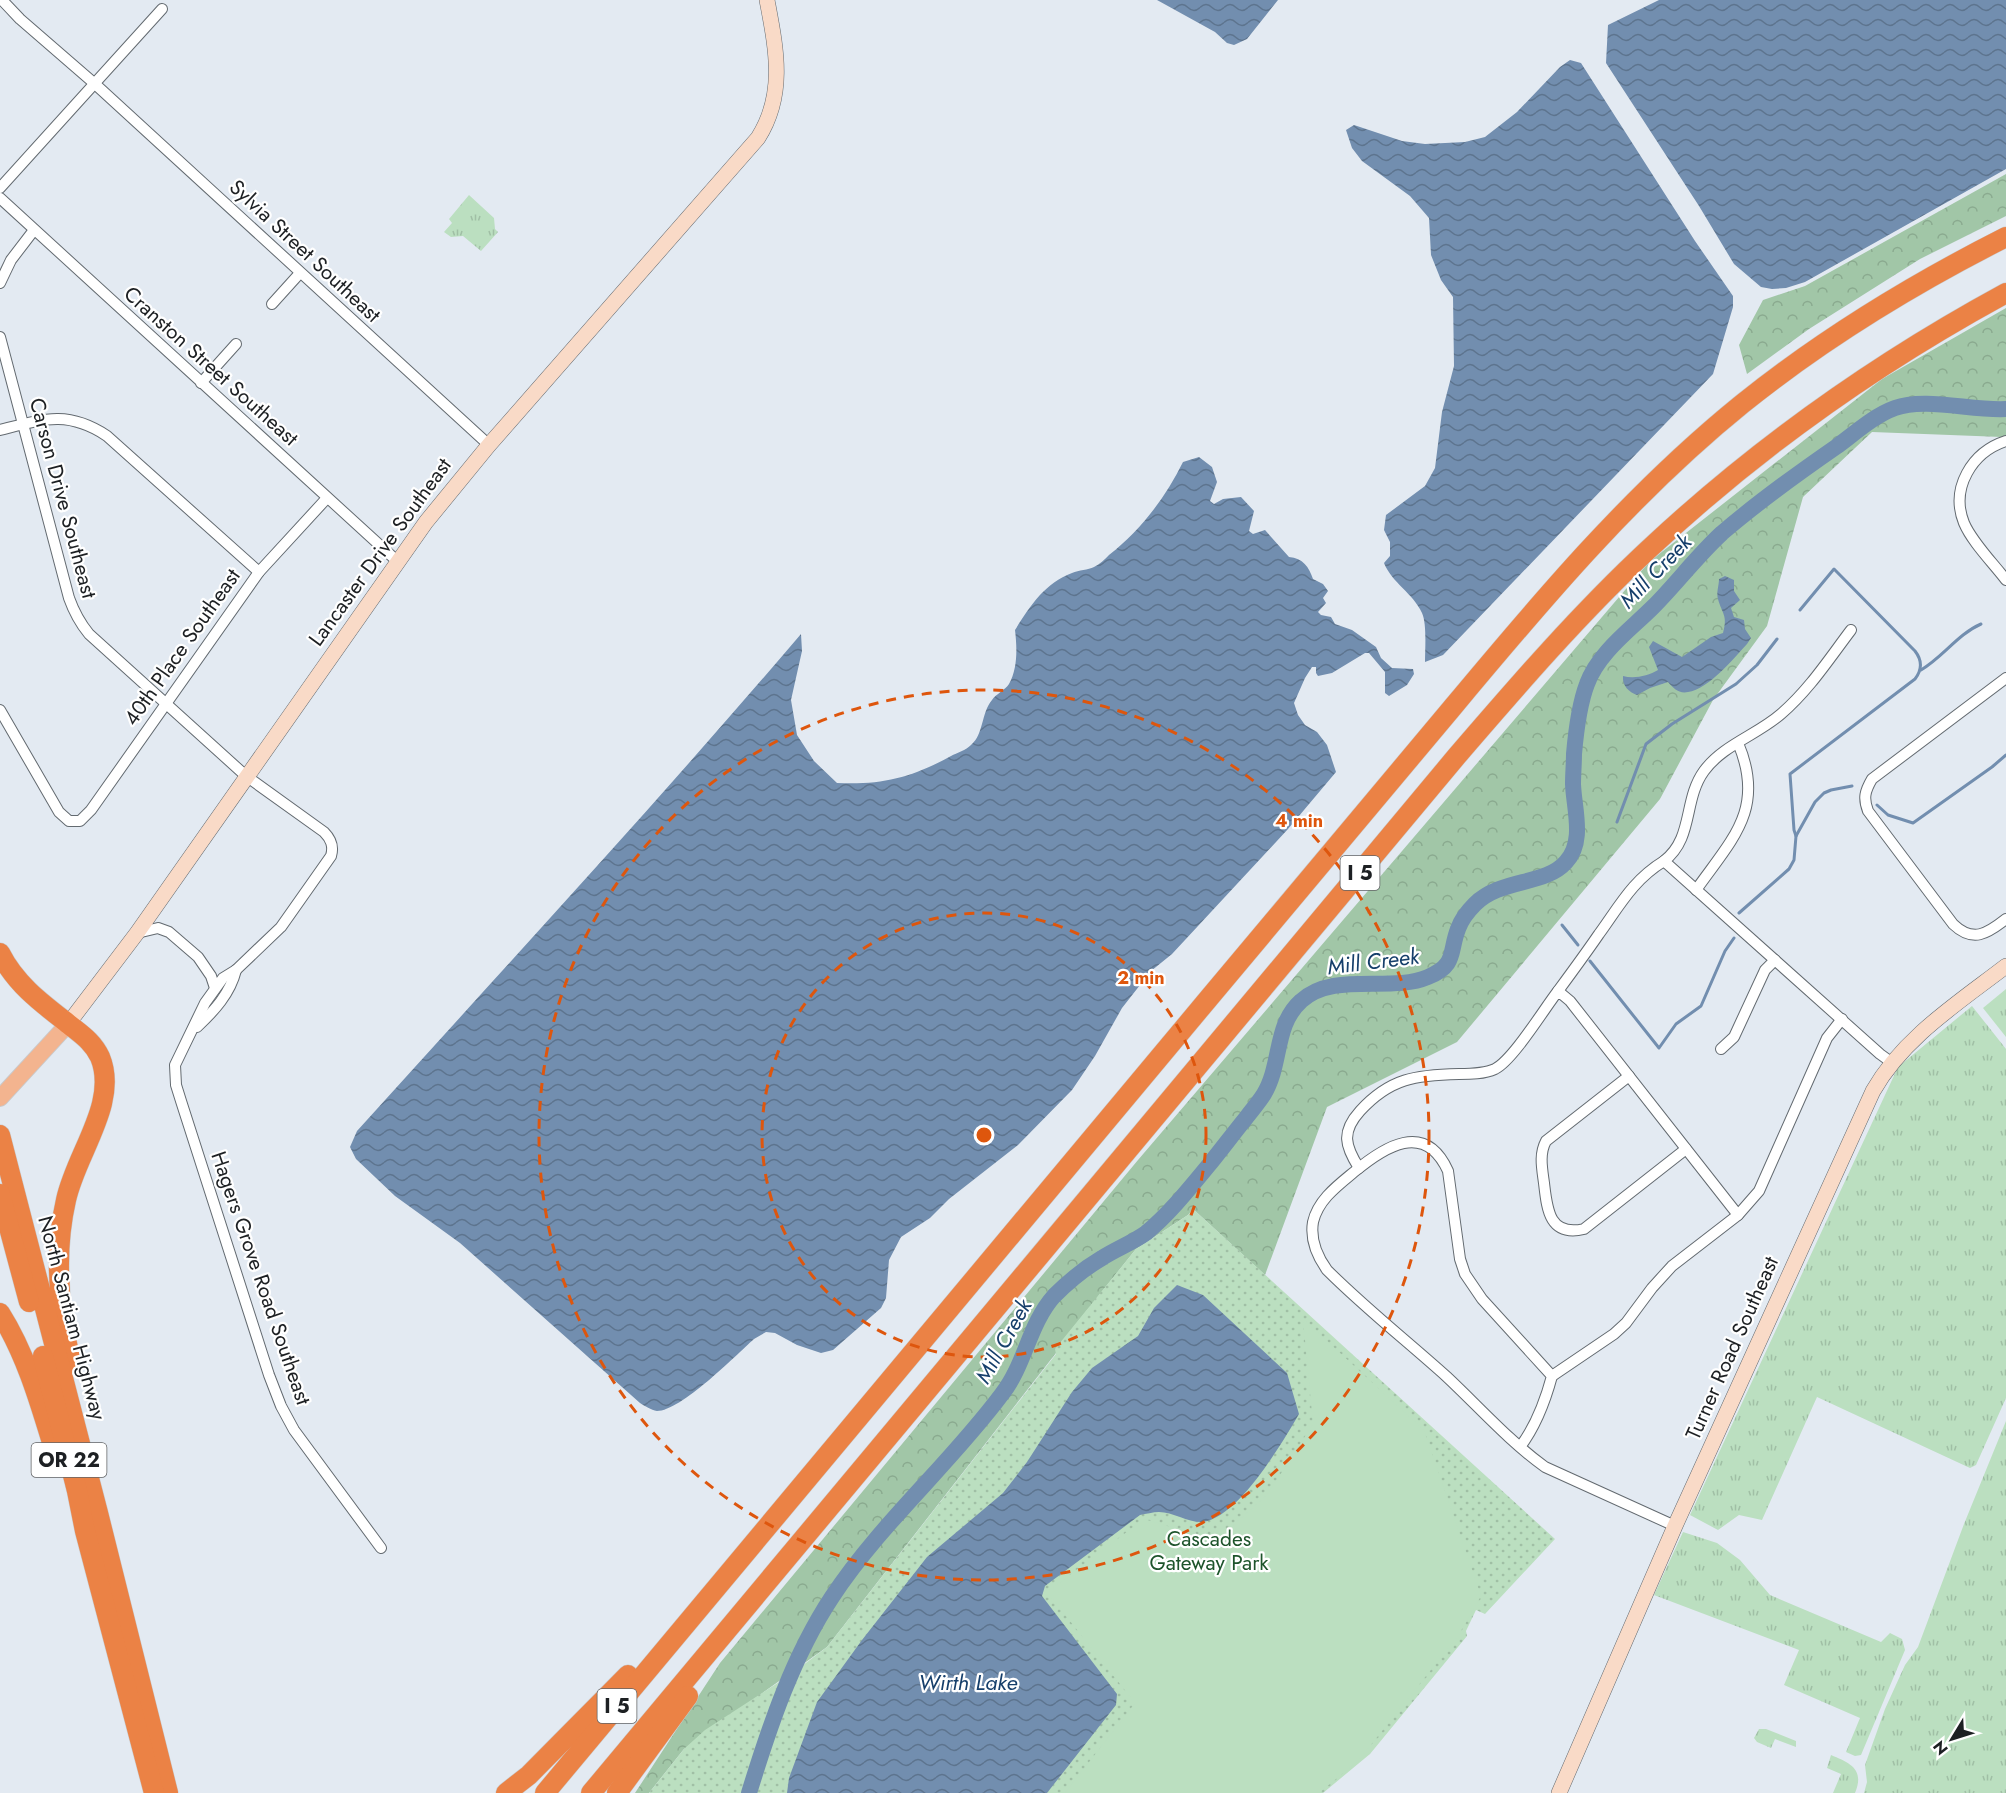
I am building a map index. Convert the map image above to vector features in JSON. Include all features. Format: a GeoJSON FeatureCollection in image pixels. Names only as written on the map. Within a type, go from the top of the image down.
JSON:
{"type":"FeatureCollection","features":[{"type":"Feature","properties":{"kind":"highway","name":"I 5"},"geometry":{"type":"LineString","coordinates":[[544,1793],[1538,606],[1617,519],[1716,426],[1824,343],[1909,289],[2006,237]]}},
{"type":"Feature","properties":{"kind":"highway","name":"I 5"},"geometry":{"type":"LineString","coordinates":[[591,1793],[1456,757],[1574,624],[1676,524],[1773,443],[1881,366],[1944,327],[2006,293]]}},
{"type":"Feature","properties":{"kind":"highway"},"geometry":{"type":"LineString","coordinates":[[0,953],[24,987],[68,1024],[84,1034],[99,1056],[104,1070],[106,1087],[104,1104],[76,1166],[66,1199],[60,1235],[61,1303],[98,1513]]}},
{"type":"Feature","properties":{"kind":"highway","name":"North Santiam Highway"},"geometry":{"type":"LineString","coordinates":[[0,1135],[168,1793]]}},
{"type":"Feature","properties":{"kind":"highway","name":"North Santiam Highway"},"geometry":{"type":"LineString","coordinates":[[0,1194],[36,1326],[85,1531],[154,1793]]}},
{"type":"Feature","properties":{"kind":"highway"},"geometry":{"type":"LineString","coordinates":[[0,1312],[12,1331],[27,1368],[59,1468],[85,1531]]}},
{"type":"Feature","properties":{"kind":"highway"},"geometry":{"type":"LineString","coordinates":[[506,1793],[529,1775],[632,1671],[690,1619]]}},
{"type":"Feature","properties":{"kind":"highway","name":"I 5"},"geometry":{"type":"LineString","coordinates":[[617,1793],[702,1677],[724,1634]]}},
{"type":"Feature","properties":{"kind":"highway"},"geometry":{"type":"LineString","coordinates":[[135,1726],[138,1774],[143,1793]]}},
{"type":"Feature","properties":{"kind":"main road","name":"Lancaster Drive Southeast"},"geometry":{"type":"LineString","coordinates":[[0,1098],[68,1024],[137,933],[397,561],[434,512],[740,160],[763,130],[774,104],[778,80],[775,43],[767,0]]}},
{"type":"Feature","properties":{"kind":"main road","name":"Turner Road Southeast"},"geometry":{"type":"LineString","coordinates":[[1559,1793],[1675,1526],[1859,1118],[1882,1075],[1923,1032],[2006,966]]}},
{"type":"Feature","properties":{"kind":"street","name":"Sylvia Street Southeast"},"geometry":{"type":"LineString","coordinates":[[2,0],[20,19],[95,84],[489,446]]}},
{"type":"Feature","properties":{"kind":"street"},"geometry":{"type":"LineString","coordinates":[[0,188],[162,9]]}},
{"type":"Feature","properties":{"kind":"street","name":"Cranston Street Southeast"},"geometry":{"type":"LineString","coordinates":[[0,198],[397,561]]}},
{"type":"Feature","properties":{"kind":"street"},"geometry":{"type":"LineString","coordinates":[[0,283],[11,260],[34,230]]}},
{"type":"Feature","properties":{"kind":"street"},"geometry":{"type":"LineString","coordinates":[[272,304],[300,273]]}},
{"type":"Feature","properties":{"kind":"street","name":"Carson Drive Southeast"},"geometry":{"type":"LineString","coordinates":[[0,337],[75,614],[89,634],[246,776]]}},
{"type":"Feature","properties":{"kind":"street"},"geometry":{"type":"LineString","coordinates":[[201,383],[236,344]]}},
{"type":"Feature","properties":{"kind":"street"},"geometry":{"type":"LineString","coordinates":[[0,430],[22,423],[61,418],[94,427],[107,436],[259,572]]}},
{"type":"Feature","properties":{"kind":"street"},"geometry":{"type":"LineString","coordinates":[[2006,441],[1987,450],[1971,466],[1960,486],[1960,497],[1962,516],[1969,531],[2006,580]]}},
{"type":"Feature","properties":{"kind":"street","name":"40th Place Southeast"},"geometry":{"type":"LineString","coordinates":[[0,710],[59,812],[69,821],[75,823],[80,821],[90,811],[259,572],[327,498]]}},
{"type":"Feature","properties":{"kind":"street"},"geometry":{"type":"LineString","coordinates":[[1359,1168],[1346,1139],[1348,1127],[1365,1105],[1399,1080],[1415,1076],[1471,1074],[1496,1069],[1508,1058],[1600,933],[1617,906],[1640,878],[1664,861],[1679,846],[1691,799],[1703,773],[1720,755],[1764,727],[1793,703],[1851,630]]}},
{"type":"Feature","properties":{"kind":"street"},"geometry":{"type":"LineString","coordinates":[[2006,678],[1872,779],[1864,794],[1864,801],[1868,811],[1953,924],[1962,932],[1971,935],[1983,934],[2006,919]]}},
{"type":"Feature","properties":{"kind":"street"},"geometry":{"type":"LineString","coordinates":[[1696,890],[1736,833],[1748,802],[1749,775],[1738,743]]}},
{"type":"Feature","properties":{"kind":"street","name":"Hagers Grove Road Southeast"},"geometry":{"type":"LineString","coordinates":[[246,776],[324,832],[331,840],[333,851],[281,927],[236,970],[223,978],[215,988],[205,1003],[175,1065],[176,1085],[281,1406],[294,1430],[381,1548]]}},
{"type":"Feature","properties":{"kind":"street"},"geometry":{"type":"LineString","coordinates":[[1664,861],[1892,1062]]}},
{"type":"Feature","properties":{"kind":"street"},"geometry":{"type":"LineString","coordinates":[[137,933],[158,928],[170,932],[198,957],[211,975],[215,988]]}},
{"type":"Feature","properties":{"kind":"street"},"geometry":{"type":"LineString","coordinates":[[1721,1049],[1734,1037],[1765,970],[1775,960]]}},
{"type":"Feature","properties":{"kind":"street","name":"Hagers Grove Road Southeast"},"geometry":{"type":"LineString","coordinates":[[190,1034],[226,994],[232,985],[236,970]]}},
{"type":"Feature","properties":{"kind":"street"},"geometry":{"type":"LineString","coordinates":[[1558,991],[1570,1000],[1738,1215]]}},
{"type":"Feature","properties":{"kind":"street"},"geometry":{"type":"LineString","coordinates":[[1520,1447],[1529,1436],[1542,1409],[1552,1376],[1614,1334],[1626,1323],[1672,1266],[1738,1215],[1759,1191],[1827,1038],[1842,1019]]}},
{"type":"Feature","properties":{"kind":"street"},"geometry":{"type":"LineString","coordinates":[[1629,1076],[1546,1141],[1542,1148],[1541,1159],[1547,1211],[1552,1220],[1561,1229],[1571,1231],[1584,1229],[1686,1149]]}},
{"type":"Feature","properties":{"kind":"street"},"geometry":{"type":"LineString","coordinates":[[1552,1376],[1482,1299],[1465,1274],[1460,1259],[1448,1171],[1435,1150],[1414,1141],[1388,1147],[1327,1195],[1316,1213],[1313,1237],[1319,1258],[1336,1279],[1449,1379],[1520,1447],[1545,1467],[1560,1476],[1675,1526]]}},
{"type":"Feature","properties":{"kind":"green space"},"geometry":{"type":"Polygon","coordinates":[[[2006,174],[2006,216],[1920,259],[1809,329],[1747,374],[1739,345],[1763,300],[1805,286],[2006,174]]]}},
{"type":"Feature","properties":{"kind":"green space"},"geometry":{"type":"Polygon","coordinates":[[[469,195],[494,218],[495,229],[498,232],[481,251],[463,236],[451,237],[444,232],[452,223],[449,219],[469,195]]]}},
{"type":"Feature","properties":{"kind":"green space"},"geometry":{"type":"Polygon","coordinates":[[[2006,308],[2006,435],[2002,437],[1872,432],[1803,497],[1767,626],[1713,700],[1660,799],[1457,1042],[1327,1107],[1265,1275],[1193,1209],[1188,1215],[1136,1249],[1056,1349],[1056,1353],[827,1647],[684,1749],[649,1793],[635,1793],[720,1663],[1138,1160],[1649,562],[1882,379],[2006,308]]]}},
{"type":"Feature","properties":{"kind":"green space"},"geometry":{"type":"Polygon","coordinates":[[[2006,989],[2006,1037],[1983,1008],[2006,989]]]}},
{"type":"Feature","properties":{"kind":"green space"},"geometry":{"type":"Polygon","coordinates":[[[1972,1006],[2006,1049],[2006,1398],[1976,1465],[1970,1468],[1817,1397],[1762,1520],[1739,1515],[1718,1530],[1690,1515],[1898,1067],[1972,1006]]]}},
{"type":"Feature","properties":{"kind":"green space","name":"Cascades Gateway Park"},"geometry":{"type":"Polygon","coordinates":[[[1193,1209],[1555,1539],[1485,1614],[1476,1610],[1466,1631],[1467,1636],[1370,1754],[1323,1793],[649,1793],[684,1749],[705,1730],[790,1675],[827,1647],[1056,1354],[1055,1349],[1136,1249],[1188,1215],[1193,1209]]]}},
{"type":"Feature","properties":{"kind":"green space"},"geometry":{"type":"Polygon","coordinates":[[[1303,1319],[1424,1430],[1481,1596],[1458,1636],[1358,1761],[1319,1793],[1065,1793],[1135,1703],[1047,1592],[1144,1519],[1204,1537],[1231,1527],[1267,1495],[1313,1424],[1303,1319]]]}},
{"type":"Feature","properties":{"kind":"green space"},"geometry":{"type":"Polygon","coordinates":[[[2006,1421],[2006,1793],[1864,1793],[1867,1782],[1865,1765],[1885,1709],[1905,1665],[1918,1647],[2006,1421]]]}},
{"type":"Feature","properties":{"kind":"green space"},"geometry":{"type":"Polygon","coordinates":[[[1683,1532],[1717,1543],[1740,1560],[1770,1595],[1881,1642],[1890,1633],[1902,1639],[1905,1650],[1861,1755],[1855,1756],[1846,1752],[1860,1718],[1784,1685],[1799,1650],[1654,1595],[1683,1532]]]}},
{"type":"Feature","properties":{"kind":"green space"},"geometry":{"type":"Polygon","coordinates":[[[1759,1729],[1766,1729],[1796,1741],[1796,1747],[1775,1739],[1771,1748],[1757,1742],[1754,1738],[1759,1729]]]}},
{"type":"Feature","properties":{"kind":"green space"},"geometry":{"type":"Polygon","coordinates":[[[1831,1755],[1854,1768],[1858,1778],[1855,1793],[1833,1793],[1841,1774],[1827,1768],[1831,1755]]]}},
{"type":"Feature","properties":{"kind":"water"},"geometry":{"type":"Polygon","coordinates":[[[1157,0],[1278,0],[1247,39],[1234,45],[1227,43],[1215,32],[1157,0]]]}},
{"type":"Feature","properties":{"kind":"water"},"geometry":{"type":"Polygon","coordinates":[[[1659,0],[2006,0],[2006,169],[1805,282],[1786,288],[1761,287],[1734,264],[1606,63],[1608,25],[1659,0]]]}},
{"type":"Feature","properties":{"kind":"water"},"geometry":{"type":"Polygon","coordinates":[[[1570,60],[1581,63],[1733,296],[1733,307],[1713,374],[1443,655],[1425,662],[1424,618],[1418,606],[1384,563],[1390,556],[1390,542],[1384,530],[1386,515],[1425,486],[1435,468],[1442,412],[1454,366],[1453,297],[1441,280],[1431,255],[1429,218],[1410,196],[1362,161],[1352,148],[1346,130],[1354,125],[1402,141],[1425,144],[1465,142],[1485,137],[1517,112],[1560,67],[1570,60]]]}},
{"type":"Feature","properties":{"kind":"water"},"geometry":{"type":"Polygon","coordinates":[[[1199,457],[1212,467],[1217,482],[1210,501],[1214,504],[1223,499],[1241,497],[1254,511],[1249,531],[1253,534],[1265,530],[1289,557],[1302,561],[1313,579],[1323,584],[1328,591],[1323,598],[1326,603],[1318,612],[1331,617],[1335,624],[1352,630],[1376,647],[1381,658],[1392,668],[1413,669],[1414,674],[1407,685],[1389,696],[1385,693],[1385,672],[1369,653],[1365,653],[1332,673],[1318,676],[1316,667],[1312,667],[1294,703],[1305,725],[1317,732],[1327,745],[1336,772],[1288,829],[1172,954],[1151,971],[1122,1008],[1095,1056],[1072,1090],[1018,1145],[949,1199],[930,1218],[901,1237],[889,1260],[886,1298],[881,1308],[833,1350],[821,1353],[797,1345],[775,1333],[766,1332],[754,1339],[680,1402],[657,1411],[646,1407],[460,1243],[395,1196],[356,1159],[350,1147],[357,1131],[637,822],[801,634],[802,651],[791,700],[797,735],[814,761],[837,783],[882,781],[923,770],[964,750],[975,740],[988,705],[1012,678],[1016,657],[1015,630],[1039,596],[1062,577],[1092,568],[1102,561],[1151,513],[1169,488],[1183,462],[1199,457]]]}},
{"type":"Feature","properties":{"kind":"water"},"geometry":{"type":"Polygon","coordinates":[[[1725,576],[1734,580],[1734,591],[1740,600],[1731,608],[1734,617],[1744,620],[1745,629],[1751,638],[1747,644],[1720,672],[1696,690],[1682,692],[1668,682],[1637,695],[1629,690],[1625,686],[1623,676],[1641,676],[1658,670],[1649,647],[1653,641],[1682,657],[1711,637],[1723,633],[1725,618],[1717,594],[1719,579],[1725,576]]]}},
{"type":"Feature","properties":{"kind":"water","name":"Wirth Lake"},"geometry":{"type":"Polygon","coordinates":[[[1177,1285],[1203,1295],[1287,1373],[1299,1414],[1258,1477],[1231,1507],[1217,1517],[1198,1522],[1164,1512],[1140,1515],[1045,1586],[1042,1596],[1117,1694],[1116,1705],[1047,1793],[787,1793],[789,1778],[817,1702],[862,1640],[927,1557],[1003,1493],[1027,1462],[1072,1392],[1092,1368],[1138,1336],[1154,1308],[1177,1285]]]}},
{"type":"Feature","properties":{"kind":"waterway","name":"Mill Creek"},"geometry":{"type":"LineString","coordinates":[[749,1793],[765,1742],[794,1667],[832,1597],[872,1544],[1002,1394],[1010,1383],[1039,1319],[1054,1296],[1089,1266],[1141,1237],[1154,1226],[1171,1210],[1246,1118],[1270,1082],[1282,1033],[1292,1011],[1314,992],[1329,987],[1345,984],[1397,983],[1428,977],[1444,968],[1448,963],[1459,926],[1475,904],[1497,890],[1547,875],[1566,862],[1572,854],[1577,835],[1573,780],[1580,709],[1592,673],[1607,652],[1653,607],[1722,533],[1778,488],[1879,416],[1895,408],[1920,404],[2006,409]]}},
{"type":"Feature","properties":{"kind":"waterway"},"geometry":{"type":"LineString","coordinates":[[1796,836],[1790,774],[1915,679],[1920,665],[1915,651],[1834,569],[1800,610]]}},
{"type":"Feature","properties":{"kind":"waterway"},"geometry":{"type":"LineString","coordinates":[[1921,670],[1981,624]]}},
{"type":"Feature","properties":{"kind":"waterway"},"geometry":{"type":"LineString","coordinates":[[1617,822],[1646,744],[1672,724],[1736,684],[1757,665],[1777,639]]}},
{"type":"Feature","properties":{"kind":"waterway"},"geometry":{"type":"LineString","coordinates":[[1877,805],[1888,815],[1913,823],[2006,755]]}},
{"type":"Feature","properties":{"kind":"waterway"},"geometry":{"type":"LineString","coordinates":[[1739,913],[1789,869],[1794,860],[1796,836],[1815,802],[1824,793],[1852,786]]}},
{"type":"Feature","properties":{"kind":"waterway"},"geometry":{"type":"LineString","coordinates":[[1562,925],[1578,945]]}},
{"type":"Feature","properties":{"kind":"waterway"},"geometry":{"type":"LineString","coordinates":[[1590,961],[1659,1048],[1676,1024],[1701,1006],[1725,951],[1734,938]]}}]}
